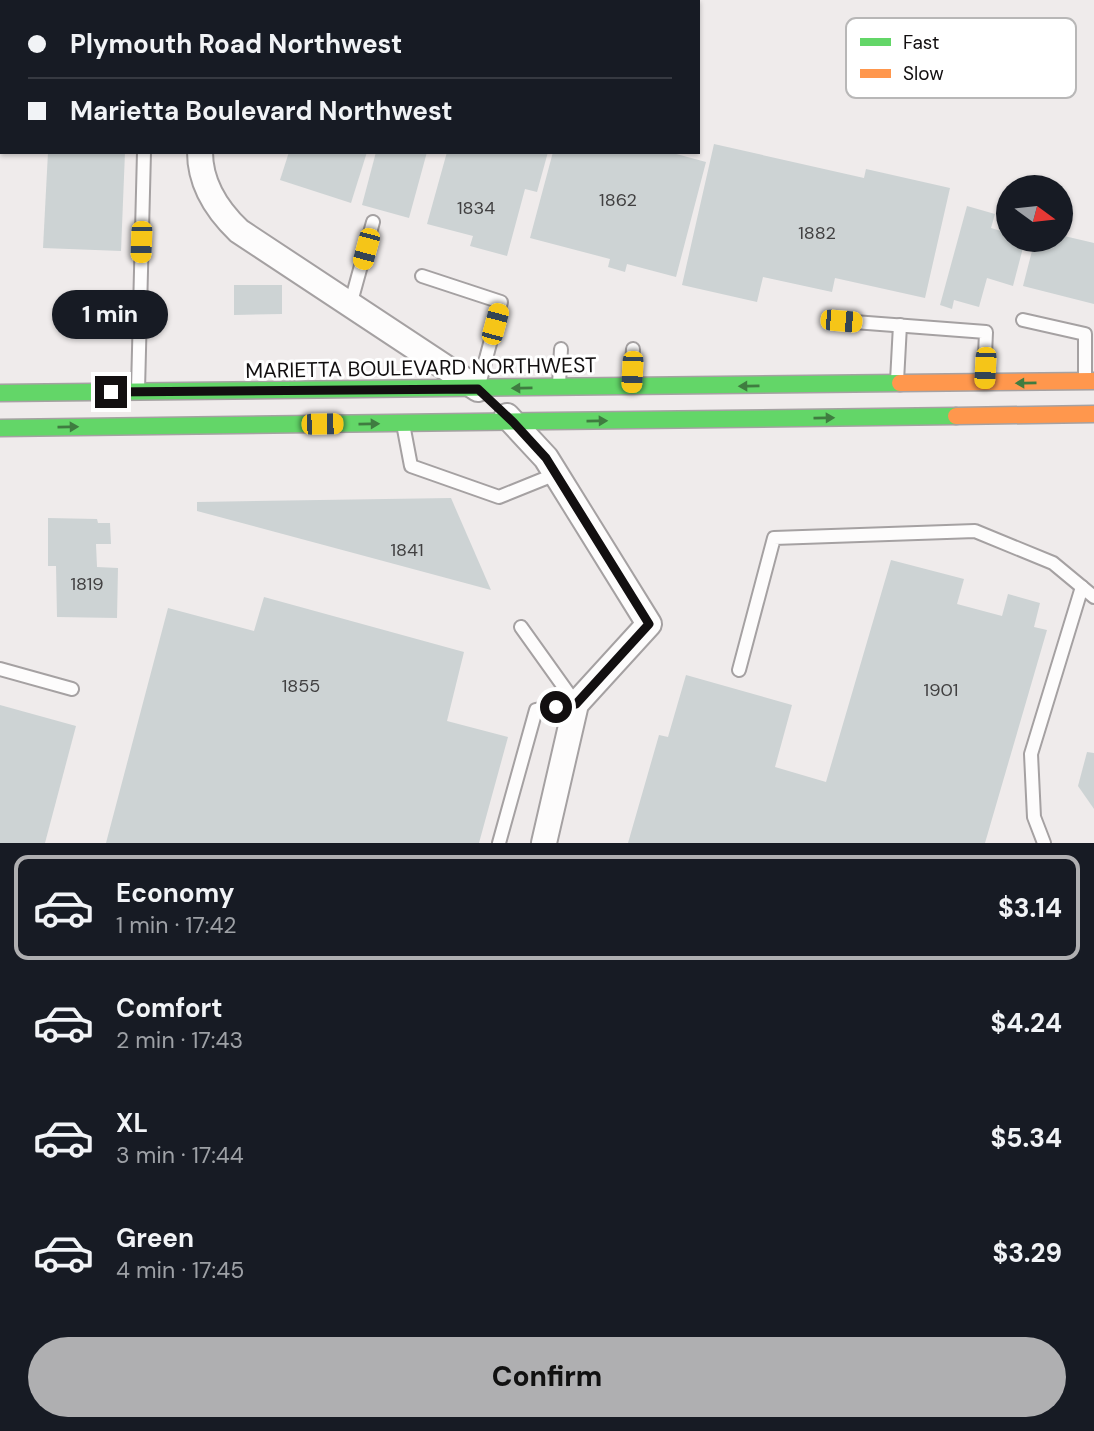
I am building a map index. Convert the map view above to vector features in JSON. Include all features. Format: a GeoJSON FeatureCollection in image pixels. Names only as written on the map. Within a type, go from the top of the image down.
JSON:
{"type":"FeatureCollection","features":[{"type":"Feature","properties":{"kind":"main road","name":"MARIETTA BOULEVARD NORTHWEST"},"geometry":{"type":"LineString","coordinates":[[0,393],[1089,382]]}},
{"type":"Feature","properties":{"kind":"main road"},"geometry":{"type":"LineString","coordinates":[[0,428],[1094,414]]}},
{"type":"Feature","properties":{"kind":"street"},"geometry":{"type":"LineString","coordinates":[[200,154],[208,188],[221,214],[239,231],[351,302],[478,389],[513,422],[556,474],[649,624],[576,704],[544,843]]}},
{"type":"Feature","properties":{"kind":"lane"},"geometry":{"type":"LineString","coordinates":[[138,392],[144,154]]}},
{"type":"Feature","properties":{"kind":"lane"},"geometry":{"type":"LineString","coordinates":[[351,302],[373,222]]}},
{"type":"Feature","properties":{"kind":"lane"},"geometry":{"type":"LineString","coordinates":[[422,276],[501,302],[478,389]]}},
{"type":"Feature","properties":{"kind":"lane"},"geometry":{"type":"LineString","coordinates":[[1023,320],[1084,334],[1089,382]]}},
{"type":"Feature","properties":{"kind":"lane"},"geometry":{"type":"LineString","coordinates":[[841,321],[986,332],[984,383]]}},
{"type":"Feature","properties":{"kind":"lane"},"geometry":{"type":"LineString","coordinates":[[897,384],[900,325]]}},
{"type":"Feature","properties":{"kind":"lane"},"geometry":{"type":"LineString","coordinates":[[559,388],[561,349]]}},
{"type":"Feature","properties":{"kind":"lane"},"geometry":{"type":"LineString","coordinates":[[631,387],[633,349]]}},
{"type":"Feature","properties":{"kind":"lane"},"geometry":{"type":"LineString","coordinates":[[403,423],[411,466],[499,497],[556,474]]}},
{"type":"Feature","properties":{"kind":"lane"},"geometry":{"type":"LineString","coordinates":[[739,670],[774,538],[975,530],[1053,564],[1094,597]]}},
{"type":"Feature","properties":{"kind":"lane"},"geometry":{"type":"LineString","coordinates":[[1044,843],[1034,817],[1031,754],[1082,587]]}},
{"type":"Feature","properties":{"kind":"lane"},"geometry":{"type":"LineString","coordinates":[[499,843],[536,710],[576,704],[520,627]]}},
{"type":"Feature","properties":{"kind":"lane"},"geometry":{"type":"LineString","coordinates":[[0,669],[72,689]]}},
{"type":"Feature","properties":{"kind":"building"},"geometry":{"type":"Polygon","coordinates":[[[714,144],[864,178],[866,169],[950,188],[925,298],[835,278],[832,292],[763,277],[757,302],[682,285],[714,144]]]}},
{"type":"Feature","properties":{"kind":"building"},"geometry":{"type":"Polygon","coordinates":[[[48,154],[125,154],[121,251],[43,248],[48,154]]]}},
{"type":"Feature","properties":{"kind":"building"},"geometry":{"type":"Polygon","coordinates":[[[288,154],[366,154],[351,203],[280,180],[288,154]]]}},
{"type":"Feature","properties":{"kind":"building"},"geometry":{"type":"Polygon","coordinates":[[[375,154],[426,154],[409,218],[362,205],[375,154]]]}},
{"type":"Feature","properties":{"kind":"building"},"geometry":{"type":"Polygon","coordinates":[[[446,154],[547,154],[537,192],[525,189],[507,256],[470,246],[473,236],[427,224],[446,154]]]}},
{"type":"Feature","properties":{"kind":"building"},"geometry":{"type":"Polygon","coordinates":[[[552,154],[676,154],[706,162],[676,277],[627,264],[625,272],[608,267],[610,259],[530,238],[552,154]]]}},
{"type":"Feature","properties":{"kind":"building"},"geometry":{"type":"Polygon","coordinates":[[[967,206],[995,214],[991,228],[996,229],[996,252],[1022,252],[1013,286],[987,278],[979,307],[954,300],[952,309],[940,305],[967,206]]]}},
{"type":"Feature","properties":{"kind":"building"},"geometry":{"type":"Polygon","coordinates":[[[1073,238],[1094,243],[1094,304],[1023,286],[1032,252],[1073,252],[1073,238]]]}},
{"type":"Feature","properties":{"kind":"building"},"geometry":{"type":"Polygon","coordinates":[[[234,285],[282,285],[282,314],[234,315],[234,285]]]}},
{"type":"Feature","properties":{"kind":"building"},"geometry":{"type":"Polygon","coordinates":[[[451,498],[491,590],[197,511],[197,502],[451,498]]]}},
{"type":"Feature","properties":{"kind":"building"},"geometry":{"type":"Polygon","coordinates":[[[48,518],[97,519],[98,523],[110,523],[111,544],[96,544],[97,567],[118,568],[117,618],[57,617],[56,566],[48,566],[48,518]]]}},
{"type":"Feature","properties":{"kind":"building"},"geometry":{"type":"Polygon","coordinates":[[[891,560],[964,579],[957,604],[1002,616],[1008,594],[1040,603],[1034,627],[1047,630],[985,843],[628,843],[659,735],[668,737],[686,675],[792,705],[775,767],[826,782],[891,560]]]}},
{"type":"Feature","properties":{"kind":"building"},"geometry":{"type":"Polygon","coordinates":[[[264,597],[464,652],[447,721],[508,737],[479,843],[106,843],[168,608],[254,631],[264,597]]]}},
{"type":"Feature","properties":{"kind":"building"},"geometry":{"type":"Polygon","coordinates":[[[0,705],[76,726],[45,843],[0,843],[0,705]]]}},
{"type":"Feature","properties":{"kind":"building"},"geometry":{"type":"Polygon","coordinates":[[[1087,752],[1094,753],[1094,809],[1078,786],[1087,752]]]}},
{"type":"Feature","properties":{"kind":"traffic: fast"},"geometry":{"type":"LineString","coordinates":[[0,393],[900,383]]}},
{"type":"Feature","properties":{"kind":"traffic: fast"},"geometry":{"type":"LineString","coordinates":[[0,428],[956,416]]}},
{"type":"Feature","properties":{"kind":"traffic: slow"},"geometry":{"type":"LineString","coordinates":[[900,383],[1094,381]]}},
{"type":"Feature","properties":{"kind":"traffic: slow"},"geometry":{"type":"LineString","coordinates":[[956,416],[1094,414]]}},
{"type":"Feature","properties":{"kind":"route"},"geometry":{"type":"LineString","coordinates":[[111,392],[478,389],[546,458],[649,624],[576,704],[556,707]]}}]}
